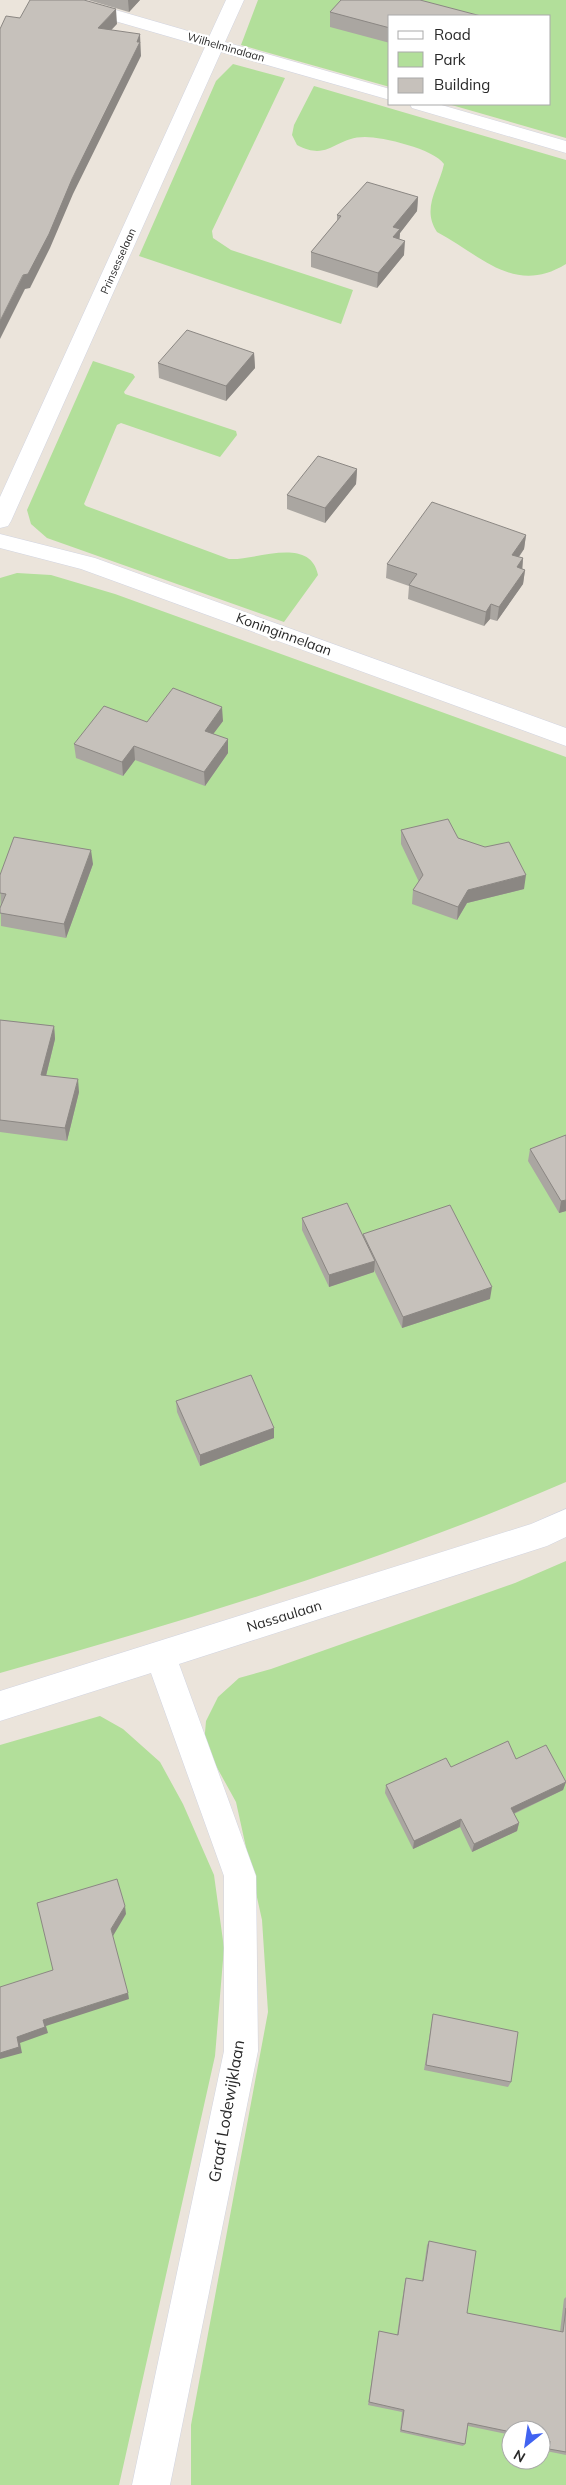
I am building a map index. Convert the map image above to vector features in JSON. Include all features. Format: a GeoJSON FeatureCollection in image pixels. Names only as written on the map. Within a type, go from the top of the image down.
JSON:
{"type":"FeatureCollection","features":[{"type":"Feature","properties":{"kind":"street","name":"Wilhelminalaan"},"geometry":{"type":"LineString","coordinates":[[62,0],[388,94]]}},
{"type":"Feature","properties":{"kind":"street","name":"Prinsesselaan"},"geometry":{"type":"LineString","coordinates":[[0,521],[217,45],[235,0]]}},
{"type":"Feature","properties":{"kind":"street"},"geometry":{"type":"LineString","coordinates":[[422,105],[566,147]]}},
{"type":"Feature","properties":{"kind":"street","name":"Koninginnelaan"},"geometry":{"type":"LineString","coordinates":[[0,541],[87,563],[566,737]]}},
{"type":"Feature","properties":{"kind":"street","name":"Nassaulaan"},"geometry":{"type":"LineString","coordinates":[[0,1706],[536,1536],[566,1523]]}},
{"type":"Feature","properties":{"kind":"street","name":"Graaf Lodewijklaan"},"geometry":{"type":"LineString","coordinates":[[151,2485],[241,2051],[240,1876],[160,1655]]}},
{"type":"Feature","properties":{"kind":"green space"},"geometry":{"type":"Polygon","coordinates":[[[258,0],[566,0],[566,138],[451,105],[551,105],[551,15],[388,15],[388,86],[241,45],[258,0]]]}},
{"type":"Feature","properties":{"kind":"green space"},"geometry":{"type":"Polygon","coordinates":[[[233,64],[285,78],[212,231],[213,238],[231,250],[353,290],[341,324],[139,256],[216,81],[233,64]]]}},
{"type":"Feature","properties":{"kind":"green space"},"geometry":{"type":"Polygon","coordinates":[[[314,86],[566,160],[566,264],[547,273],[530,276],[514,274],[498,269],[483,261],[437,232],[431,215],[431,206],[444,164],[430,153],[384,139],[365,137],[354,138],[317,151],[308,150],[297,145],[292,135],[294,125],[314,86]]]}},
{"type":"Feature","properties":{"kind":"green space"},"geometry":{"type":"Polygon","coordinates":[[[93,361],[133,374],[135,377],[124,392],[125,394],[236,431],[237,435],[220,457],[121,423],[117,425],[84,504],[229,559],[280,553],[293,553],[304,556],[313,563],[318,575],[284,622],[47,538],[31,524],[27,510],[93,361]]]}},
{"type":"Feature","properties":{"kind":"green space"},"geometry":{"type":"Polygon","coordinates":[[[17,573],[51,575],[115,594],[566,757],[566,1482],[427,1538],[286,1587],[215,1610],[0,1673],[0,578],[17,573]]]}},
{"type":"Feature","properties":{"kind":"green space"},"geometry":{"type":"Polygon","coordinates":[[[566,1561],[566,2485],[191,2485],[191,2425],[268,2012],[262,1920],[236,1802],[204,1744],[206,1721],[218,1697],[239,1678],[271,1669],[515,1583],[566,1561]]]}},
{"type":"Feature","properties":{"kind":"green space"},"geometry":{"type":"Polygon","coordinates":[[[100,1716],[123,1729],[160,1762],[183,1804],[214,1875],[224,1948],[215,2056],[119,2485],[0,2485],[0,1745],[100,1716]]]}},
{"type":"Feature","properties":{"kind":"building"},"geometry":{"type":"Polygon","coordinates":[[[30,0],[84,0],[116,9],[98,28],[140,34],[137,42],[140,42],[72,179],[49,234],[28,274],[23,275],[0,321],[0,29],[6,16],[20,18],[30,0]]]}},
{"type":"Feature","properties":{"kind":"building"},"geometry":{"type":"Polygon","coordinates":[[[341,0],[420,0],[477,15],[388,15],[388,27],[330,12],[341,0]]]}},
{"type":"Feature","properties":{"kind":"building"},"geometry":{"type":"Polygon","coordinates":[[[367,182],[418,197],[393,227],[400,229],[393,237],[405,241],[378,273],[311,252],[341,216],[337,215],[367,182]]]}},
{"type":"Feature","properties":{"kind":"building"},"geometry":{"type":"Polygon","coordinates":[[[187,330],[254,353],[226,386],[158,363],[187,330]]]}},
{"type":"Feature","properties":{"kind":"building"},"geometry":{"type":"Polygon","coordinates":[[[318,456],[357,469],[325,508],[287,495],[318,456]]]}},
{"type":"Feature","properties":{"kind":"building"},"geometry":{"type":"Polygon","coordinates":[[[432,502],[526,535],[512,555],[523,558],[517,567],[525,570],[499,607],[491,604],[486,612],[409,585],[417,574],[387,564],[432,502]]]}},
{"type":"Feature","properties":{"kind":"building"},"geometry":{"type":"Polygon","coordinates":[[[173,688],[222,707],[205,731],[228,739],[204,772],[134,746],[122,762],[74,744],[104,706],[147,722],[173,688]]]}},
{"type":"Feature","properties":{"kind":"building"},"geometry":{"type":"Polygon","coordinates":[[[448,819],[458,838],[485,847],[509,842],[526,875],[468,890],[458,907],[413,890],[423,875],[401,830],[448,819]]]}},
{"type":"Feature","properties":{"kind":"building"},"geometry":{"type":"Polygon","coordinates":[[[14,837],[91,850],[64,924],[0,913],[0,908],[6,894],[0,893],[0,875],[14,837]]]}},
{"type":"Feature","properties":{"kind":"building"},"geometry":{"type":"Polygon","coordinates":[[[0,1020],[54,1026],[41,1075],[78,1079],[65,1128],[0,1120],[0,1020]]]}},
{"type":"Feature","properties":{"kind":"building"},"geometry":{"type":"Polygon","coordinates":[[[566,1135],[566,1200],[561,1201],[530,1149],[566,1135]]]}},
{"type":"Feature","properties":{"kind":"building"},"geometry":{"type":"Polygon","coordinates":[[[347,1203],[375,1261],[329,1275],[302,1218],[347,1203]]]}},
{"type":"Feature","properties":{"kind":"building"},"geometry":{"type":"Polygon","coordinates":[[[450,1205],[492,1287],[403,1317],[363,1234],[450,1205]]]}},
{"type":"Feature","properties":{"kind":"building"},"geometry":{"type":"Polygon","coordinates":[[[251,1375],[274,1428],[200,1455],[176,1401],[251,1375]]]}},
{"type":"Feature","properties":{"kind":"building"},"geometry":{"type":"Polygon","coordinates":[[[508,1741],[516,1759],[546,1745],[566,1782],[511,1808],[519,1823],[474,1844],[461,1819],[414,1841],[386,1785],[446,1758],[451,1767],[508,1741]]]}},
{"type":"Feature","properties":{"kind":"building"},"geometry":{"type":"Polygon","coordinates":[[[117,1879],[125,1906],[111,1929],[128,1993],[43,2020],[45,2027],[17,2037],[19,2047],[0,2053],[0,1987],[53,1970],[37,1903],[117,1879]]]}},
{"type":"Feature","properties":{"kind":"building"},"geometry":{"type":"Polygon","coordinates":[[[433,2014],[518,2032],[511,2082],[426,2065],[433,2014]]]}},
{"type":"Feature","properties":{"kind":"building"},"geometry":{"type":"Polygon","coordinates":[[[429,2241],[476,2251],[467,2313],[563,2332],[566,2308],[566,2452],[551,2449],[551,2420],[501,2420],[501,2430],[468,2423],[465,2444],[401,2430],[404,2410],[369,2402],[379,2331],[398,2335],[406,2278],[423,2281],[429,2241]]]}}]}
